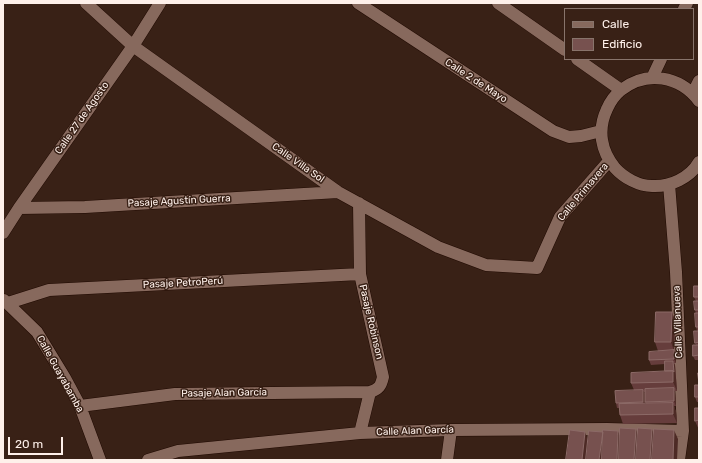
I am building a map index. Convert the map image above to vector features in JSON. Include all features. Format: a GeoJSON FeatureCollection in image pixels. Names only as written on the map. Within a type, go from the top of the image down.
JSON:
{"type":"FeatureCollection","features":[{"type":"Feature","properties":{"kind":"street","name":"Calle Villa Sol"},"geometry":{"type":"LineString","coordinates":[[86,3],[133,46],[338,192],[438,247],[486,265],[537,268]]}},
{"type":"Feature","properties":{"kind":"street","name":"Calle 27 de Agosto"},"geometry":{"type":"LineString","coordinates":[[3,233],[133,46],[160,3]]}},
{"type":"Feature","properties":{"kind":"street","name":"Calle 2 de Mayo"},"geometry":{"type":"LineString","coordinates":[[358,3],[553,131],[570,137],[601,131]]}},
{"type":"Feature","properties":{"kind":"street"},"geometry":{"type":"LineString","coordinates":[[498,3],[564,49]]}},
{"type":"Feature","properties":{"kind":"street"},"geometry":{"type":"LineString","coordinates":[[578,60],[621,90]]}},
{"type":"Feature","properties":{"kind":"street"},"geometry":{"type":"LineString","coordinates":[[652,78],[661,60]]}},
{"type":"Feature","properties":{"kind":"street"},"geometry":{"type":"LineString","coordinates":[[696,97],[681,84],[667,79],[652,78],[636,82],[621,90],[610,102],[604,116],[601,131],[603,146],[609,160],[620,174],[635,183],[652,186],[669,184],[684,177],[698,165]]}},
{"type":"Feature","properties":{"kind":"street"},"geometry":{"type":"LineString","coordinates":[[696,97],[699,81]]}},
{"type":"Feature","properties":{"kind":"street","name":"Calle Primavera"},"geometry":{"type":"LineString","coordinates":[[537,268],[560,217],[609,160]]}},
{"type":"Feature","properties":{"kind":"street","name":"Calle Villanueva"},"geometry":{"type":"LineString","coordinates":[[669,184],[676,272],[683,431],[679,460]]}},
{"type":"Feature","properties":{"kind":"street","name":"Pasaje Agustín Guerra"},"geometry":{"type":"LineString","coordinates":[[19,208],[85,207],[338,192]]}},
{"type":"Feature","properties":{"kind":"street","name":"Pasaje Robinson"},"geometry":{"type":"LineString","coordinates":[[359,203],[360,274],[383,377],[377,390],[370,392],[360,433]]}},
{"type":"Feature","properties":{"kind":"street","name":"Pasaje PetroPerú"},"geometry":{"type":"LineString","coordinates":[[6,301],[49,290],[360,274]]}},
{"type":"Feature","properties":{"kind":"street","name":"Calle Guayabamba"},"geometry":{"type":"LineString","coordinates":[[6,301],[38,332],[80,406],[100,460]]}},
{"type":"Feature","properties":{"kind":"street","name":"Pasaje Alan García"},"geometry":{"type":"LineString","coordinates":[[80,406],[175,394],[370,392]]}},
{"type":"Feature","properties":{"kind":"street","name":"Calle Alan García"},"geometry":{"type":"LineString","coordinates":[[148,460],[178,451],[360,433],[451,430],[607,429],[683,431]]}},
{"type":"Feature","properties":{"kind":"street"},"geometry":{"type":"LineString","coordinates":[[447,460],[451,430]]}},
{"type":"Feature","properties":{"kind":"building"},"geometry":{"type":"Polygon","coordinates":[[[694,286],[699,286],[699,297],[694,297],[694,286]]]}},
{"type":"Feature","properties":{"kind":"building"},"geometry":{"type":"Polygon","coordinates":[[[694,301],[699,301],[699,310],[695,310],[694,301]]]}},
{"type":"Feature","properties":{"kind":"building"},"geometry":{"type":"Polygon","coordinates":[[[656,312],[672,312],[671,342],[655,342],[656,312]]]}},
{"type":"Feature","properties":{"kind":"building"},"geometry":{"type":"Polygon","coordinates":[[[695,313],[699,313],[699,327],[696,327],[695,313]]]}},
{"type":"Feature","properties":{"kind":"building"},"geometry":{"type":"Polygon","coordinates":[[[694,331],[699,331],[699,342],[695,343],[694,331]]]}},
{"type":"Feature","properties":{"kind":"building"},"geometry":{"type":"Polygon","coordinates":[[[693,345],[699,345],[699,355],[693,356],[693,345]]]}},
{"type":"Feature","properties":{"kind":"building"},"geometry":{"type":"Polygon","coordinates":[[[674,350],[674,359],[649,360],[649,352],[674,350]]]}},
{"type":"Feature","properties":{"kind":"building"},"geometry":{"type":"Polygon","coordinates":[[[665,361],[673,361],[674,372],[665,371],[665,361]]]}},
{"type":"Feature","properties":{"kind":"building"},"geometry":{"type":"Polygon","coordinates":[[[673,371],[673,382],[631,383],[631,373],[673,371]]]}},
{"type":"Feature","properties":{"kind":"building"},"geometry":{"type":"Polygon","coordinates":[[[695,385],[699,385],[699,397],[695,397],[695,385]]]}},
{"type":"Feature","properties":{"kind":"building"},"geometry":{"type":"Polygon","coordinates":[[[674,388],[674,401],[645,402],[645,389],[674,388]]]}},
{"type":"Feature","properties":{"kind":"building"},"geometry":{"type":"Polygon","coordinates":[[[643,390],[643,402],[616,403],[615,391],[643,390]]]}},
{"type":"Feature","properties":{"kind":"building"},"geometry":{"type":"Polygon","coordinates":[[[673,403],[673,414],[620,415],[619,404],[673,403]]]}},
{"type":"Feature","properties":{"kind":"building"},"geometry":{"type":"Polygon","coordinates":[[[695,408],[699,408],[699,420],[695,421],[695,408]]]}},
{"type":"Feature","properties":{"kind":"building"},"geometry":{"type":"Polygon","coordinates":[[[620,428],[636,429],[634,460],[619,460],[620,428]]]}},
{"type":"Feature","properties":{"kind":"building"},"geometry":{"type":"Polygon","coordinates":[[[638,428],[652,429],[650,460],[636,460],[638,428]]]}},
{"type":"Feature","properties":{"kind":"building"},"geometry":{"type":"Polygon","coordinates":[[[654,429],[674,430],[673,460],[652,460],[654,429]]]}},
{"type":"Feature","properties":{"kind":"building"},"geometry":{"type":"Polygon","coordinates":[[[570,430],[585,432],[582,460],[566,460],[570,430]]]}},
{"type":"Feature","properties":{"kind":"building"},"geometry":{"type":"Polygon","coordinates":[[[603,430],[618,431],[617,460],[602,460],[603,430]]]}},
{"type":"Feature","properties":{"kind":"building"},"geometry":{"type":"Polygon","coordinates":[[[589,431],[603,432],[599,460],[586,460],[589,431]]]}}]}
